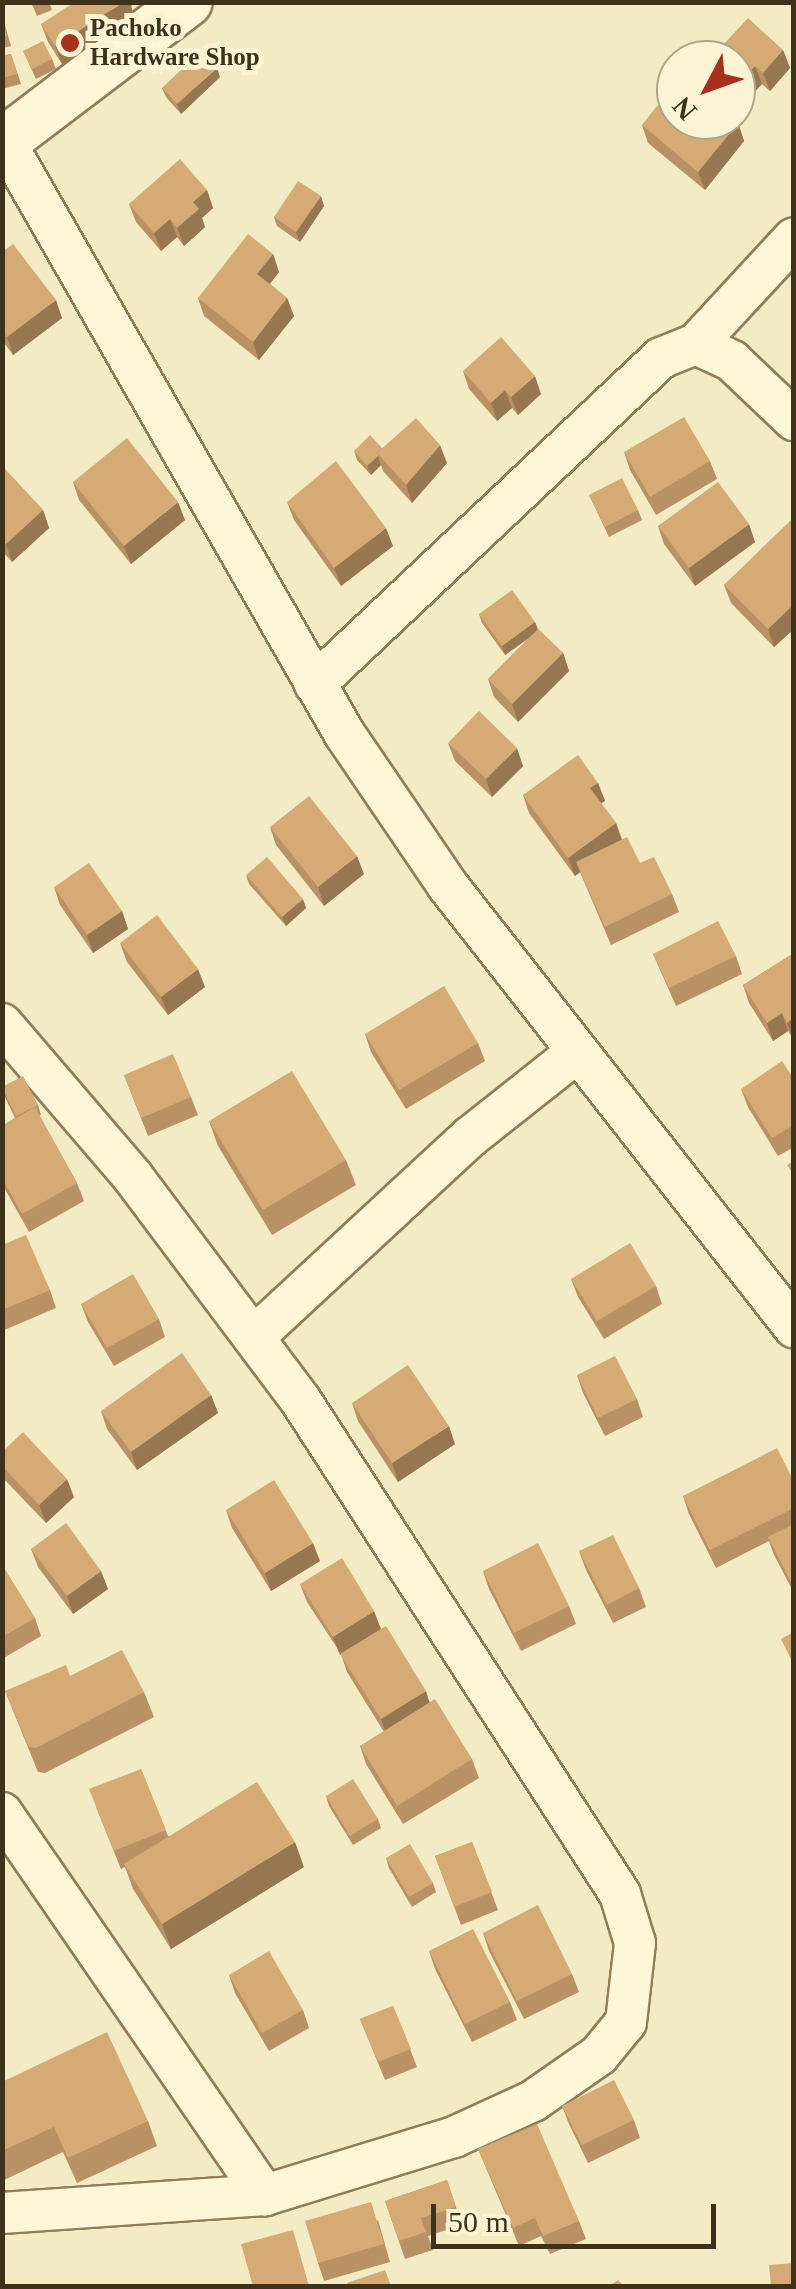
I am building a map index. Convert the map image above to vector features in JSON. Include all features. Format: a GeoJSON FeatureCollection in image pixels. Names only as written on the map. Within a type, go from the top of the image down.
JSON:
{"type":"FeatureCollection","features":[{"type":"Feature","properties":{"kind":"street"},"geometry":{"type":"LineString","coordinates":[[188,2],[4,143],[316,684],[448,886],[794,1327]]}},
{"type":"Feature","properties":{"kind":"street"},"geometry":{"type":"LineString","coordinates":[[316,684],[662,358],[696,344],[794,238]]}},
{"type":"Feature","properties":{"kind":"street"},"geometry":{"type":"LineString","coordinates":[[696,344],[732,361],[794,420]]}},
{"type":"Feature","properties":{"kind":"street"},"geometry":{"type":"LineString","coordinates":[[2,1024],[256,1335],[620,1894],[635,1943],[626,2022],[599,2055],[533,2101],[454,2137],[265,2195],[2,2213]]}},
{"type":"Feature","properties":{"kind":"street"},"geometry":{"type":"LineString","coordinates":[[256,1335],[442,1162],[576,1053]]}},
{"type":"Feature","properties":{"kind":"street"},"geometry":{"type":"LineString","coordinates":[[2,1813],[265,2195]]}},
{"type":"Feature","properties":{"kind":"building"},"geometry":{"type":"Polygon","coordinates":[[[75,2],[124,2],[55,46],[41,24],[75,2]]]}},
{"type":"Feature","properties":{"kind":"building"},"geometry":{"type":"Polygon","coordinates":[[[748,18],[783,50],[763,73],[756,67],[756,40],[728,40],[748,18]]]}},
{"type":"Feature","properties":{"kind":"building"},"geometry":{"type":"Polygon","coordinates":[[[43,41],[52,59],[32,69],[23,51],[43,41]]]}},
{"type":"Feature","properties":{"kind":"building"},"geometry":{"type":"Polygon","coordinates":[[[201,51],[217,68],[177,104],[162,88],[201,51]]]}},
{"type":"Feature","properties":{"kind":"building"},"geometry":{"type":"Polygon","coordinates":[[[11,54],[17,74],[2,78],[2,56],[11,54]]]}},
{"type":"Feature","properties":{"kind":"building"},"geometry":{"type":"Polygon","coordinates":[[[656,107],[656,137],[642,125],[656,107]]]}},
{"type":"Feature","properties":{"kind":"building"},"geometry":{"type":"Polygon","coordinates":[[[660,140],[724,140],[698,172],[660,140]]]}},
{"type":"Feature","properties":{"kind":"building"},"geometry":{"type":"Polygon","coordinates":[[[180,159],[207,190],[193,202],[199,209],[177,228],[170,219],[154,233],[129,204],[180,159]]]}},
{"type":"Feature","properties":{"kind":"building"},"geometry":{"type":"Polygon","coordinates":[[[298,181],[321,196],[296,232],[274,217],[298,181]]]}},
{"type":"Feature","properties":{"kind":"building"},"geometry":{"type":"Polygon","coordinates":[[[248,234],[273,254],[257,274],[287,298],[253,342],[198,298],[248,234]]]}},
{"type":"Feature","properties":{"kind":"building"},"geometry":{"type":"Polygon","coordinates":[[[13,244],[56,300],[7,337],[2,331],[2,252],[13,244]]]}},
{"type":"Feature","properties":{"kind":"building"},"geometry":{"type":"Polygon","coordinates":[[[501,337],[535,376],[511,397],[505,390],[491,403],[463,371],[501,337]]]}},
{"type":"Feature","properties":{"kind":"building"},"geometry":{"type":"Polygon","coordinates":[[[684,417],[710,461],[650,497],[624,452],[684,417]]]}},
{"type":"Feature","properties":{"kind":"building"},"geometry":{"type":"Polygon","coordinates":[[[416,418],[440,445],[406,485],[377,453],[416,418]]]}},
{"type":"Feature","properties":{"kind":"building"},"geometry":{"type":"Polygon","coordinates":[[[370,435],[382,448],[367,466],[354,451],[370,435]]]}},
{"type":"Feature","properties":{"kind":"building"},"geometry":{"type":"Polygon","coordinates":[[[127,438],[178,502],[124,546],[73,482],[127,438]]]}},
{"type":"Feature","properties":{"kind":"building"},"geometry":{"type":"Polygon","coordinates":[[[336,461],[386,528],[334,568],[287,502],[336,461]]]}},
{"type":"Feature","properties":{"kind":"building"},"geometry":{"type":"Polygon","coordinates":[[[2,466],[43,510],[6,544],[2,540],[2,466]]]}},
{"type":"Feature","properties":{"kind":"building"},"geometry":{"type":"Polygon","coordinates":[[[622,478],[638,510],[605,527],[589,495],[622,478]]]}},
{"type":"Feature","properties":{"kind":"building"},"geometry":{"type":"Polygon","coordinates":[[[718,482],[749,524],[689,568],[658,526],[718,482]]]}},
{"type":"Feature","properties":{"kind":"building"},"geometry":{"type":"Polygon","coordinates":[[[792,519],[794,604],[768,629],[724,585],[792,519]]]}},
{"type":"Feature","properties":{"kind":"building"},"geometry":{"type":"Polygon","coordinates":[[[512,590],[535,622],[502,646],[479,614],[512,590]]]}},
{"type":"Feature","properties":{"kind":"building"},"geometry":{"type":"Polygon","coordinates":[[[538,629],[563,653],[512,704],[488,679],[538,629]]]}},
{"type":"Feature","properties":{"kind":"building"},"geometry":{"type":"Polygon","coordinates":[[[479,711],[517,748],[486,779],[448,743],[479,711]]]}},
{"type":"Feature","properties":{"kind":"building"},"geometry":{"type":"Polygon","coordinates":[[[578,755],[598,783],[590,788],[616,823],[568,858],[523,795],[578,755]]]}},
{"type":"Feature","properties":{"kind":"building"},"geometry":{"type":"Polygon","coordinates":[[[309,796],[357,856],[318,887],[270,827],[309,796]]]}},
{"type":"Feature","properties":{"kind":"building"},"geometry":{"type":"Polygon","coordinates":[[[627,837],[640,863],[654,857],[672,894],[605,927],[576,862],[627,837]]]}},
{"type":"Feature","properties":{"kind":"building"},"geometry":{"type":"Polygon","coordinates":[[[267,857],[303,899],[282,917],[246,875],[267,857]]]}},
{"type":"Feature","properties":{"kind":"building"},"geometry":{"type":"Polygon","coordinates":[[[89,863],[122,911],[87,935],[54,887],[89,863]]]}},
{"type":"Feature","properties":{"kind":"building"},"geometry":{"type":"Polygon","coordinates":[[[157,915],[198,969],[161,997],[120,943],[157,915]]]}},
{"type":"Feature","properties":{"kind":"building"},"geometry":{"type":"Polygon","coordinates":[[[718,921],[736,956],[669,988],[653,954],[718,921]]]}},
{"type":"Feature","properties":{"kind":"building"},"geometry":{"type":"Polygon","coordinates":[[[794,953],[794,1017],[787,1023],[782,1013],[767,1023],[743,985],[794,953]]]}},
{"type":"Feature","properties":{"kind":"building"},"geometry":{"type":"Polygon","coordinates":[[[444,986],[478,1043],[399,1090],[365,1034],[444,986]]]}},
{"type":"Feature","properties":{"kind":"building"},"geometry":{"type":"Polygon","coordinates":[[[173,1054],[191,1097],[141,1118],[124,1075],[173,1054]]]}},
{"type":"Feature","properties":{"kind":"building"},"geometry":{"type":"Polygon","coordinates":[[[782,1061],[794,1079],[794,1125],[772,1138],[741,1089],[782,1061]]]}},
{"type":"Feature","properties":{"kind":"building"},"geometry":{"type":"Polygon","coordinates":[[[292,1071],[346,1160],[263,1210],[209,1121],[292,1071]]]}},
{"type":"Feature","properties":{"kind":"building"},"geometry":{"type":"Polygon","coordinates":[[[23,1076],[38,1105],[16,1116],[2,1087],[23,1076]]]}},
{"type":"Feature","properties":{"kind":"building"},"geometry":{"type":"Polygon","coordinates":[[[35,1107],[77,1183],[22,1214],[2,1178],[2,1126],[35,1107]]]}},
{"type":"Feature","properties":{"kind":"building"},"geometry":{"type":"Polygon","coordinates":[[[26,1235],[50,1290],[2,1310],[2,1245],[26,1235]]]}},
{"type":"Feature","properties":{"kind":"building"},"geometry":{"type":"Polygon","coordinates":[[[630,1243],[656,1286],[597,1321],[571,1279],[630,1243]]]}},
{"type":"Feature","properties":{"kind":"building"},"geometry":{"type":"Polygon","coordinates":[[[133,1274],[159,1319],[107,1348],[81,1304],[133,1274]]]}},
{"type":"Feature","properties":{"kind":"building"},"geometry":{"type":"Polygon","coordinates":[[[182,1353],[211,1395],[131,1452],[101,1411],[182,1353]]]}},
{"type":"Feature","properties":{"kind":"building"},"geometry":{"type":"Polygon","coordinates":[[[615,1356],[637,1399],[598,1418],[577,1375],[615,1356]]]}},
{"type":"Feature","properties":{"kind":"building"},"geometry":{"type":"Polygon","coordinates":[[[408,1365],[449,1426],[392,1463],[352,1403],[408,1365]]]}},
{"type":"Feature","properties":{"kind":"building"},"geometry":{"type":"Polygon","coordinates":[[[23,1432],[67,1479],[39,1505],[2,1466],[2,1452],[23,1432]]]}},
{"type":"Feature","properties":{"kind":"building"},"geometry":{"type":"Polygon","coordinates":[[[777,1448],[794,1482],[794,1508],[710,1550],[683,1496],[777,1448]]]}},
{"type":"Feature","properties":{"kind":"building"},"geometry":{"type":"Polygon","coordinates":[[[274,1480],[313,1543],[265,1573],[226,1510],[274,1480]]]}},
{"type":"Feature","properties":{"kind":"building"},"geometry":{"type":"Polygon","coordinates":[[[66,1523],[101,1571],[67,1596],[31,1549],[66,1523]]]}},
{"type":"Feature","properties":{"kind":"building"},"geometry":{"type":"Polygon","coordinates":[[[794,1524],[794,1588],[768,1537],[794,1524]]]}},
{"type":"Feature","properties":{"kind":"building"},"geometry":{"type":"Polygon","coordinates":[[[613,1535],[639,1588],[607,1605],[579,1551],[613,1535]]]}},
{"type":"Feature","properties":{"kind":"building"},"geometry":{"type":"Polygon","coordinates":[[[538,1543],[569,1606],[514,1633],[483,1571],[538,1543]]]}},
{"type":"Feature","properties":{"kind":"building"},"geometry":{"type":"Polygon","coordinates":[[[342,1558],[374,1611],[333,1637],[300,1584],[342,1558]]]}},
{"type":"Feature","properties":{"kind":"building"},"geometry":{"type":"Polygon","coordinates":[[[2,1565],[35,1618],[2,1637],[2,1565]]]}},
{"type":"Feature","properties":{"kind":"building"},"geometry":{"type":"Polygon","coordinates":[[[386,1626],[426,1691],[381,1719],[340,1654],[386,1626]]]}},
{"type":"Feature","properties":{"kind":"building"},"geometry":{"type":"Polygon","coordinates":[[[794,1632],[794,1665],[781,1639],[794,1632]]]}},
{"type":"Feature","properties":{"kind":"building"},"geometry":{"type":"Polygon","coordinates":[[[122,1650],[144,1692],[36,1748],[29,1747],[5,1691],[66,1665],[70,1676],[122,1650]]]}},
{"type":"Feature","properties":{"kind":"building"},"geometry":{"type":"Polygon","coordinates":[[[435,1699],[472,1759],[397,1806],[360,1746],[435,1699]]]}},
{"type":"Feature","properties":{"kind":"building"},"geometry":{"type":"Polygon","coordinates":[[[141,1769],[166,1830],[114,1851],[89,1789],[141,1769]]]}},
{"type":"Feature","properties":{"kind":"building"},"geometry":{"type":"Polygon","coordinates":[[[353,1779],[378,1819],[350,1836],[326,1796],[353,1779]]]}},
{"type":"Feature","properties":{"kind":"building"},"geometry":{"type":"Polygon","coordinates":[[[257,1782],[295,1842],[162,1924],[124,1864],[257,1782]]]}},
{"type":"Feature","properties":{"kind":"building"},"geometry":{"type":"Polygon","coordinates":[[[472,1842],[492,1892],[454,1907],[435,1856],[472,1842]]]}},
{"type":"Feature","properties":{"kind":"building"},"geometry":{"type":"Polygon","coordinates":[[[410,1844],[433,1883],[409,1897],[386,1858],[410,1844]]]}},
{"type":"Feature","properties":{"kind":"building"},"geometry":{"type":"Polygon","coordinates":[[[538,1905],[572,1974],[517,2001],[483,1933],[538,1905]]]}},
{"type":"Feature","properties":{"kind":"building"},"geometry":{"type":"Polygon","coordinates":[[[473,1929],[510,2002],[465,2024],[429,1951],[473,1929]]]}},
{"type":"Feature","properties":{"kind":"building"},"geometry":{"type":"Polygon","coordinates":[[[269,1951],[303,2010],[262,2033],[229,1975],[269,1951]]]}},
{"type":"Feature","properties":{"kind":"building"},"geometry":{"type":"Polygon","coordinates":[[[393,2006],[411,2049],[378,2062],[360,2019],[393,2006]]]}},
{"type":"Feature","properties":{"kind":"building"},"geometry":{"type":"Polygon","coordinates":[[[107,2032],[148,2121],[68,2158],[54,2127],[2,2151],[2,2082],[107,2032]]]}},
{"type":"Feature","properties":{"kind":"building"},"geometry":{"type":"Polygon","coordinates":[[[614,2080],[634,2120],[582,2145],[562,2106],[614,2080]]]}},
{"type":"Feature","properties":{"kind":"building"},"geometry":{"type":"Polygon","coordinates":[[[537,2124],[579,2221],[543,2236],[535,2218],[513,2228],[478,2149],[537,2124]]]}},
{"type":"Feature","properties":{"kind":"building"},"geometry":{"type":"Polygon","coordinates":[[[447,2180],[456,2207],[421,2218],[426,2232],[399,2241],[385,2201],[447,2180]]]}},
{"type":"Feature","properties":{"kind":"building"},"geometry":{"type":"Polygon","coordinates":[[[371,2202],[384,2244],[318,2263],[305,2221],[371,2202]]]}},
{"type":"Feature","properties":{"kind":"building"},"geometry":{"type":"Polygon","coordinates":[[[293,2230],[309,2286],[253,2286],[241,2244],[293,2230]]]}},
{"type":"Feature","properties":{"kind":"building"},"geometry":{"type":"Polygon","coordinates":[[[794,2263],[794,2286],[771,2286],[769,2265],[794,2263]]]}},
{"type":"Feature","properties":{"kind":"building"},"geometry":{"type":"Polygon","coordinates":[[[385,2270],[391,2286],[347,2283],[385,2270]]]}},
{"type":"Feature","properties":{"kind":"place","name":"Pachoko Hardware Shop"},"geometry":{"type":"Point","coordinates":[70,43]}}]}
